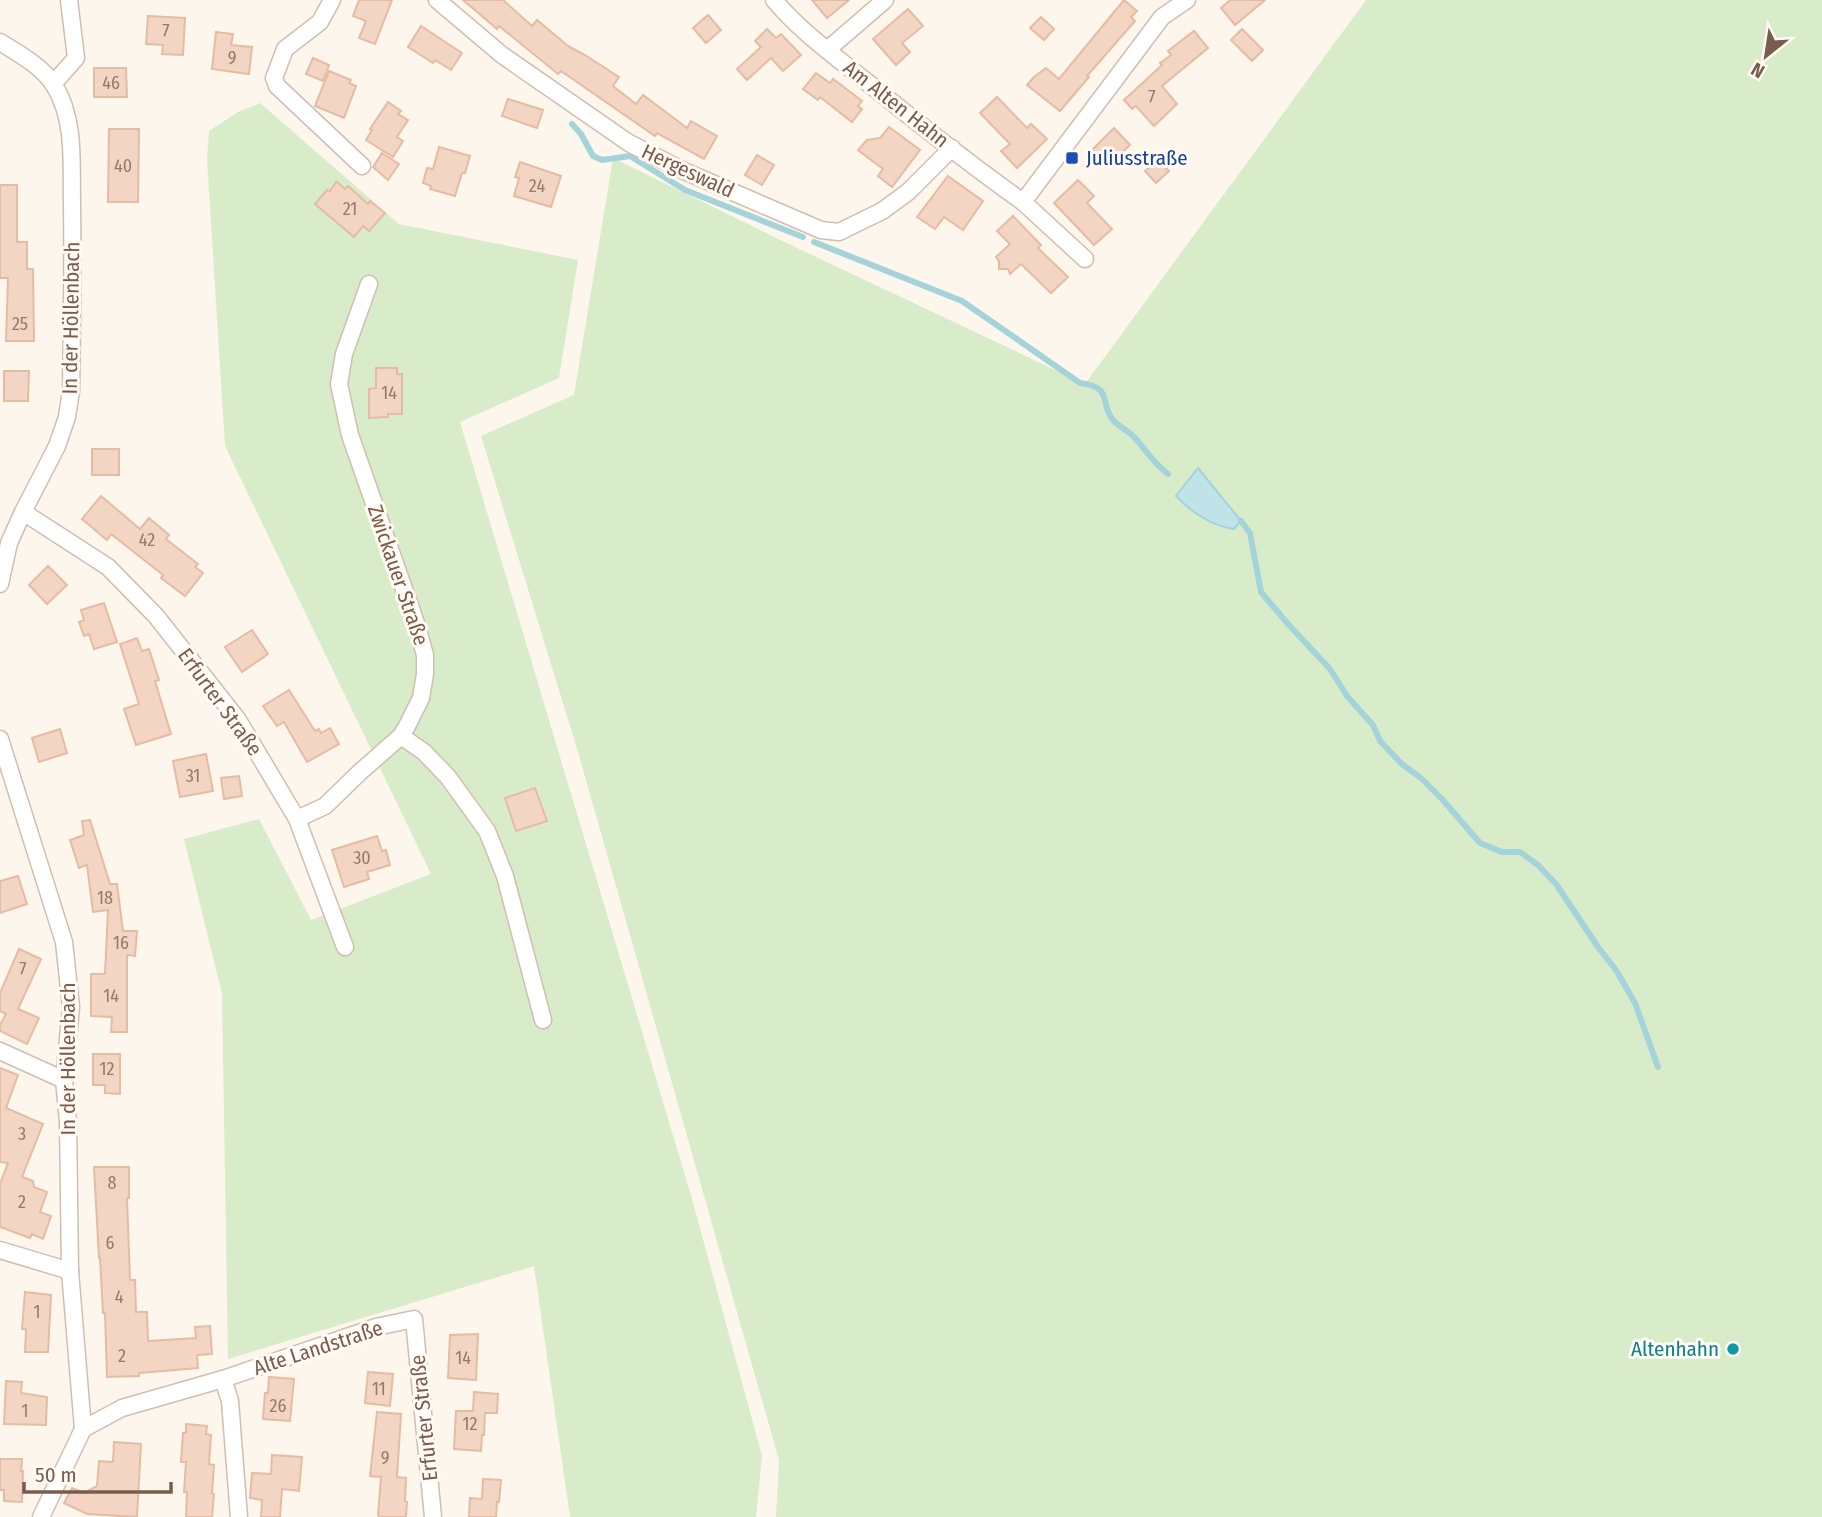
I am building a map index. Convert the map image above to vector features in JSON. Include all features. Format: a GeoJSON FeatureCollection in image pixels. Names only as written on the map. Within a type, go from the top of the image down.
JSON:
{"type":"FeatureCollection","features":[{"type":"Feature","properties":{"kind":"street"},"geometry":{"type":"LineString","coordinates":[[0,42],[29,61],[53,84],[76,58],[69,0]]}},
{"type":"Feature","properties":{"kind":"street"},"geometry":{"type":"LineString","coordinates":[[332,0],[320,22],[285,49],[274,78],[277,86],[362,166]]}},
{"type":"Feature","properties":{"kind":"street","name":"Hergeswald"},"geometry":{"type":"LineString","coordinates":[[437,0],[502,55],[629,144],[684,171],[821,230],[839,232],[882,211],[908,192],[952,148]]}},
{"type":"Feature","properties":{"kind":"street","name":"Am Alten Hahn"},"geometry":{"type":"LineString","coordinates":[[774,0],[787,16],[827,50],[1023,202]]}},
{"type":"Feature","properties":{"kind":"street"},"geometry":{"type":"LineString","coordinates":[[827,50],[885,0]]}},
{"type":"Feature","properties":{"kind":"street"},"geometry":{"type":"LineString","coordinates":[[1085,258],[1023,202],[1162,18],[1187,0]]}},
{"type":"Feature","properties":{"kind":"street","name":"In der Höllenbach"},"geometry":{"type":"LineString","coordinates":[[0,584],[9,543],[57,446],[68,417],[71,391],[71,138],[64,108],[53,84]]}},
{"type":"Feature","properties":{"kind":"street","name":"Zwickauer Straße"},"geometry":{"type":"LineString","coordinates":[[297,819],[325,806],[401,736],[421,698],[425,674],[425,654],[417,626],[350,435],[339,384],[344,355],[369,284]]}},
{"type":"Feature","properties":{"kind":"street","name":"Erfurter Straße"},"geometry":{"type":"LineString","coordinates":[[23,512],[108,567],[156,616],[238,720],[297,819],[345,947]]}},
{"type":"Feature","properties":{"kind":"street"},"geometry":{"type":"LineString","coordinates":[[401,736],[424,752],[448,777],[487,831],[505,876],[543,1020]]}},
{"type":"Feature","properties":{"kind":"street","name":"In der Höllenbach"},"geometry":{"type":"LineString","coordinates":[[0,739],[64,942],[71,1007],[64,1080],[68,1122],[70,1271],[83,1429]]}},
{"type":"Feature","properties":{"kind":"street"},"geometry":{"type":"LineString","coordinates":[[0,1051],[64,1080]]}},
{"type":"Feature","properties":{"kind":"street"},"geometry":{"type":"LineString","coordinates":[[0,1250],[70,1271]]}},
{"type":"Feature","properties":{"kind":"street","name":"Erfurter Straße"},"geometry":{"type":"LineString","coordinates":[[414,1320],[433,1517]]}},
{"type":"Feature","properties":{"kind":"street","name":"Alte Landstraße"},"geometry":{"type":"LineString","coordinates":[[83,1429],[122,1408],[223,1379],[376,1327],[414,1320]]}},
{"type":"Feature","properties":{"kind":"street"},"geometry":{"type":"LineString","coordinates":[[223,1379],[230,1401],[239,1517]]}},
{"type":"Feature","properties":{"kind":"street"},"geometry":{"type":"LineString","coordinates":[[41,1517],[83,1429]]}},
{"type":"Feature","properties":{"kind":"green space"},"geometry":{"type":"Polygon","coordinates":[[[1366,0],[1822,0],[1822,1517],[776,1517],[779,1460],[578,752],[481,436],[574,395],[613,158],[1085,384],[1366,0]]]}},
{"type":"Feature","properties":{"kind":"green space"},"geometry":{"type":"Polygon","coordinates":[[[260,103],[399,224],[578,260],[559,378],[460,422],[692,1199],[762,1456],[756,1517],[570,1517],[534,1266],[228,1359],[222,994],[184,839],[259,819],[311,920],[431,874],[225,446],[207,159],[209,131],[238,112],[260,103]]]}},
{"type":"Feature","properties":{"kind":"water"},"geometry":{"type":"Polygon","coordinates":[[[1198,468],[1241,521],[1234,529],[1202,517],[1176,496],[1198,468]]]}},
{"type":"Feature","properties":{"kind":"building"},"geometry":{"type":"Polygon","coordinates":[[[359,0],[392,0],[375,44],[359,38],[366,21],[353,16],[359,0]]]}},
{"type":"Feature","properties":{"kind":"building"},"geometry":{"type":"Polygon","coordinates":[[[463,0],[503,0],[532,26],[537,20],[568,46],[619,77],[613,86],[636,104],[643,95],[687,128],[691,121],[717,136],[704,159],[657,133],[655,136],[561,71],[558,74],[463,0]]]}},
{"type":"Feature","properties":{"kind":"building"},"geometry":{"type":"Polygon","coordinates":[[[812,0],[849,0],[827,18],[812,0]]]}},
{"type":"Feature","properties":{"kind":"building"},"geometry":{"type":"Polygon","coordinates":[[[1124,0],[1137,11],[1131,17],[1135,21],[1060,111],[1027,85],[1046,68],[1059,79],[1124,0]]]}},
{"type":"Feature","properties":{"kind":"building"},"geometry":{"type":"Polygon","coordinates":[[[1230,0],[1265,0],[1235,25],[1221,8],[1230,0]]]}},
{"type":"Feature","properties":{"kind":"building"},"geometry":{"type":"Polygon","coordinates":[[[908,9],[923,26],[902,43],[910,52],[896,65],[873,39],[908,9]]]}},
{"type":"Feature","properties":{"kind":"building"},"geometry":{"type":"Polygon","coordinates":[[[708,15],[721,30],[706,43],[693,28],[708,15]]]}},
{"type":"Feature","properties":{"kind":"building"},"geometry":{"type":"Polygon","coordinates":[[[148,16],[185,18],[183,55],[162,54],[163,45],[146,44],[148,16]]]}},
{"type":"Feature","properties":{"kind":"building"},"geometry":{"type":"Polygon","coordinates":[[[1041,17],[1054,29],[1044,40],[1030,28],[1041,17]]]}},
{"type":"Feature","properties":{"kind":"building"},"geometry":{"type":"Polygon","coordinates":[[[421,26],[462,53],[451,70],[435,60],[433,63],[408,47],[421,26]]]}},
{"type":"Feature","properties":{"kind":"building"},"geometry":{"type":"Polygon","coordinates":[[[767,29],[776,38],[781,34],[801,55],[783,71],[771,58],[747,80],[737,69],[761,47],[755,41],[767,29]]]}},
{"type":"Feature","properties":{"kind":"building"},"geometry":{"type":"Polygon","coordinates":[[[1242,29],[1263,50],[1252,61],[1231,40],[1242,29]]]}},
{"type":"Feature","properties":{"kind":"building"},"geometry":{"type":"Polygon","coordinates":[[[1194,31],[1208,48],[1162,86],[1177,104],[1154,126],[1136,106],[1132,109],[1124,100],[1171,55],[1168,51],[1194,31]]]}},
{"type":"Feature","properties":{"kind":"building"},"geometry":{"type":"Polygon","coordinates":[[[216,32],[233,34],[231,45],[252,47],[249,74],[212,69],[216,32]]]}},
{"type":"Feature","properties":{"kind":"building"},"geometry":{"type":"Polygon","coordinates":[[[313,58],[329,65],[323,81],[306,74],[313,58]]]}},
{"type":"Feature","properties":{"kind":"building"},"geometry":{"type":"Polygon","coordinates":[[[94,68],[126,68],[127,97],[94,97],[94,68]]]}},
{"type":"Feature","properties":{"kind":"building"},"geometry":{"type":"Polygon","coordinates":[[[329,71],[351,80],[349,83],[356,86],[344,118],[315,106],[329,71]]]}},
{"type":"Feature","properties":{"kind":"building"},"geometry":{"type":"Polygon","coordinates":[[[816,73],[830,83],[833,79],[862,101],[858,106],[862,109],[852,122],[820,97],[818,100],[803,89],[816,73]]]}},
{"type":"Feature","properties":{"kind":"building"},"geometry":{"type":"Polygon","coordinates":[[[997,97],[1027,128],[1031,124],[1047,139],[1017,168],[1001,151],[1010,144],[980,113],[997,97]]]}},
{"type":"Feature","properties":{"kind":"building"},"geometry":{"type":"Polygon","coordinates":[[[508,99],[543,110],[537,128],[502,116],[508,99]]]}},
{"type":"Feature","properties":{"kind":"building"},"geometry":{"type":"Polygon","coordinates":[[[388,102],[401,111],[398,114],[408,120],[397,137],[403,141],[393,157],[366,140],[388,102]]]}},
{"type":"Feature","properties":{"kind":"building"},"geometry":{"type":"Polygon","coordinates":[[[889,127],[920,150],[892,187],[878,176],[883,169],[858,150],[867,140],[880,138],[889,127]]]}},
{"type":"Feature","properties":{"kind":"building"},"geometry":{"type":"Polygon","coordinates":[[[1114,128],[1130,145],[1106,167],[1091,151],[1114,128]]]}},
{"type":"Feature","properties":{"kind":"building"},"geometry":{"type":"Polygon","coordinates":[[[109,129],[139,129],[138,202],[108,202],[109,129]]]}},
{"type":"Feature","properties":{"kind":"building"},"geometry":{"type":"Polygon","coordinates":[[[439,147],[470,156],[455,196],[430,189],[431,186],[423,183],[427,168],[433,169],[439,147]]]}},
{"type":"Feature","properties":{"kind":"building"},"geometry":{"type":"Polygon","coordinates":[[[382,153],[399,164],[388,180],[373,167],[382,153]]]}},
{"type":"Feature","properties":{"kind":"building"},"geometry":{"type":"Polygon","coordinates":[[[757,155],[774,165],[762,185],[745,175],[757,155]]]}},
{"type":"Feature","properties":{"kind":"building"},"geometry":{"type":"Polygon","coordinates":[[[1158,160],[1169,171],[1156,183],[1145,171],[1158,160]]]}},
{"type":"Feature","properties":{"kind":"building"},"geometry":{"type":"Polygon","coordinates":[[[520,162],[561,176],[551,207],[514,196],[519,178],[515,177],[520,162]]]}},
{"type":"Feature","properties":{"kind":"building"},"geometry":{"type":"Polygon","coordinates":[[[948,176],[983,201],[963,230],[944,217],[935,229],[917,217],[948,176]]]}},
{"type":"Feature","properties":{"kind":"building"},"geometry":{"type":"Polygon","coordinates":[[[1078,180],[1094,196],[1087,203],[1112,229],[1094,245],[1054,203],[1078,180]]]}},
{"type":"Feature","properties":{"kind":"building"},"geometry":{"type":"Polygon","coordinates":[[[336,182],[345,189],[348,186],[368,204],[370,201],[385,213],[369,231],[363,226],[354,237],[315,204],[336,182]]]}},
{"type":"Feature","properties":{"kind":"building"},"geometry":{"type":"Polygon","coordinates":[[[0,185],[17,185],[17,242],[27,242],[27,269],[33,269],[34,341],[6,341],[8,278],[0,278],[0,185]]]}},
{"type":"Feature","properties":{"kind":"building"},"geometry":{"type":"Polygon","coordinates":[[[1013,216],[1041,245],[1038,248],[1068,277],[1051,293],[1021,264],[1010,274],[1008,269],[999,269],[996,257],[1010,244],[997,231],[1013,216]]]}},
{"type":"Feature","properties":{"kind":"building"},"geometry":{"type":"Polygon","coordinates":[[[376,368],[397,368],[397,374],[402,374],[402,414],[369,418],[369,389],[376,388],[376,368]]]}},
{"type":"Feature","properties":{"kind":"building"},"geometry":{"type":"Polygon","coordinates":[[[4,371],[29,371],[28,401],[4,401],[4,371]]]}},
{"type":"Feature","properties":{"kind":"building"},"geometry":{"type":"Polygon","coordinates":[[[92,449],[119,449],[119,475],[92,475],[92,449]]]}},
{"type":"Feature","properties":{"kind":"building"},"geometry":{"type":"Polygon","coordinates":[[[101,496],[140,529],[149,518],[169,535],[166,539],[198,564],[195,567],[203,573],[185,596],[111,534],[107,540],[82,519],[101,496]]]}},
{"type":"Feature","properties":{"kind":"building"},"geometry":{"type":"Polygon","coordinates":[[[48,566],[67,585],[47,604],[29,585],[48,566]]]}},
{"type":"Feature","properties":{"kind":"building"},"geometry":{"type":"Polygon","coordinates":[[[104,603],[117,642],[94,649],[89,634],[84,636],[79,622],[84,620],[81,610],[104,603]]]}},
{"type":"Feature","properties":{"kind":"building"},"geometry":{"type":"Polygon","coordinates":[[[252,630],[268,654],[242,672],[225,647],[252,630]]]}},
{"type":"Feature","properties":{"kind":"building"},"geometry":{"type":"Polygon","coordinates":[[[137,638],[142,651],[149,649],[159,680],[155,681],[171,734],[136,745],[124,709],[139,704],[120,644],[137,638]]]}},
{"type":"Feature","properties":{"kind":"building"},"geometry":{"type":"Polygon","coordinates":[[[289,690],[315,731],[319,729],[321,733],[330,728],[339,744],[307,762],[284,722],[277,726],[263,706],[289,690]]]}},
{"type":"Feature","properties":{"kind":"building"},"geometry":{"type":"Polygon","coordinates":[[[60,729],[67,753],[39,762],[32,738],[60,729]]]}},
{"type":"Feature","properties":{"kind":"building"},"geometry":{"type":"Polygon","coordinates":[[[206,754],[213,791],[180,797],[173,761],[206,754]]]}},
{"type":"Feature","properties":{"kind":"building"},"geometry":{"type":"Polygon","coordinates":[[[239,776],[242,796],[224,799],[221,778],[239,776]]]}},
{"type":"Feature","properties":{"kind":"building"},"geometry":{"type":"Polygon","coordinates":[[[535,788],[547,821],[516,831],[505,798],[535,788]]]}},
{"type":"Feature","properties":{"kind":"building"},"geometry":{"type":"Polygon","coordinates":[[[90,820],[110,884],[117,884],[123,931],[137,931],[135,956],[127,955],[127,1032],[111,1032],[112,1017],[91,1016],[91,974],[105,974],[108,910],[93,912],[87,865],[79,868],[70,840],[84,835],[82,821],[90,820]]]}},
{"type":"Feature","properties":{"kind":"building"},"geometry":{"type":"Polygon","coordinates":[[[377,836],[382,851],[386,850],[390,865],[367,872],[369,879],[344,887],[332,850],[377,836]]]}},
{"type":"Feature","properties":{"kind":"building"},"geometry":{"type":"Polygon","coordinates":[[[18,876],[27,904],[0,913],[0,881],[18,876]]]}},
{"type":"Feature","properties":{"kind":"building"},"geometry":{"type":"Polygon","coordinates":[[[19,949],[41,959],[18,1009],[39,1018],[27,1044],[0,1031],[6,1014],[0,1011],[0,993],[19,949]]]}},
{"type":"Feature","properties":{"kind":"building"},"geometry":{"type":"Polygon","coordinates":[[[93,1054],[120,1054],[120,1094],[105,1093],[105,1085],[93,1085],[93,1054]]]}},
{"type":"Feature","properties":{"kind":"building"},"geometry":{"type":"Polygon","coordinates":[[[0,1068],[18,1075],[6,1108],[43,1124],[22,1177],[33,1181],[34,1187],[47,1192],[40,1212],[51,1216],[43,1239],[32,1234],[30,1238],[0,1227],[0,1184],[8,1163],[0,1162],[0,1068]]]}},
{"type":"Feature","properties":{"kind":"building"},"geometry":{"type":"Polygon","coordinates":[[[94,1167],[129,1167],[127,1198],[130,1280],[135,1280],[136,1312],[147,1312],[148,1341],[196,1338],[195,1327],[210,1326],[212,1354],[197,1355],[198,1368],[139,1373],[139,1376],[107,1377],[94,1167]]]}},
{"type":"Feature","properties":{"kind":"building"},"geometry":{"type":"Polygon","coordinates":[[[25,1292],[51,1295],[48,1352],[25,1352],[26,1329],[22,1329],[25,1292]]]}},
{"type":"Feature","properties":{"kind":"building"},"geometry":{"type":"Polygon","coordinates":[[[478,1334],[476,1380],[448,1378],[450,1335],[478,1334]]]}},
{"type":"Feature","properties":{"kind":"building"},"geometry":{"type":"Polygon","coordinates":[[[368,1372],[393,1374],[390,1406],[365,1403],[368,1372]]]}},
{"type":"Feature","properties":{"kind":"building"},"geometry":{"type":"Polygon","coordinates":[[[269,1377],[294,1379],[290,1421],[263,1419],[269,1377]]]}},
{"type":"Feature","properties":{"kind":"building"},"geometry":{"type":"Polygon","coordinates":[[[6,1381],[22,1382],[21,1393],[47,1397],[46,1425],[4,1424],[6,1381]]]}},
{"type":"Feature","properties":{"kind":"building"},"geometry":{"type":"Polygon","coordinates":[[[474,1392],[498,1394],[497,1413],[485,1413],[481,1451],[454,1449],[456,1411],[473,1411],[474,1392]]]}},
{"type":"Feature","properties":{"kind":"building"},"geometry":{"type":"Polygon","coordinates":[[[377,1412],[401,1414],[397,1477],[406,1478],[406,1517],[378,1515],[381,1477],[370,1476],[377,1412]]]}},
{"type":"Feature","properties":{"kind":"building"},"geometry":{"type":"Polygon","coordinates":[[[186,1424],[207,1426],[206,1434],[211,1435],[209,1464],[214,1465],[212,1517],[186,1517],[186,1462],[181,1462],[186,1424]]]}},
{"type":"Feature","properties":{"kind":"building"},"geometry":{"type":"Polygon","coordinates":[[[114,1442],[141,1444],[137,1517],[87,1514],[64,1503],[72,1488],[84,1493],[97,1486],[99,1461],[113,1462],[114,1442]]]}},
{"type":"Feature","properties":{"kind":"building"},"geometry":{"type":"Polygon","coordinates":[[[272,1455],[302,1457],[299,1491],[282,1489],[280,1517],[261,1517],[262,1500],[250,1498],[252,1473],[271,1474],[272,1455]]]}},
{"type":"Feature","properties":{"kind":"building"},"geometry":{"type":"Polygon","coordinates":[[[0,1459],[22,1459],[22,1502],[4,1501],[4,1490],[0,1490],[0,1459]]]}},
{"type":"Feature","properties":{"kind":"building"},"geometry":{"type":"Polygon","coordinates":[[[483,1479],[501,1480],[496,1517],[469,1517],[470,1498],[482,1499],[483,1479]]]}},
{"type":"Feature","properties":{"kind":"waterway"},"geometry":{"type":"LineString","coordinates":[[572,124],[593,156],[602,160],[630,156],[685,190],[803,237]]}},
{"type":"Feature","properties":{"kind":"waterway"},"geometry":{"type":"LineString","coordinates":[[814,242],[962,301],[1080,383],[1098,388],[1113,420],[1133,436],[1168,474]]}},
{"type":"Feature","properties":{"kind":"waterway"},"geometry":{"type":"LineString","coordinates":[[1241,521],[1250,533],[1261,592],[1330,669],[1347,696],[1373,725],[1380,741],[1442,799],[1480,843],[1502,852],[1520,852],[1538,865],[1556,884],[1616,970],[1635,1003],[1658,1067]]}},
{"type":"Feature","properties":{"kind":"place","name":"Juliusstraße"},"geometry":{"type":"Point","coordinates":[1072,158]}},
{"type":"Feature","properties":{"kind":"place","name":"Altenhahn"},"geometry":{"type":"Point","coordinates":[1733,1349]}}]}
